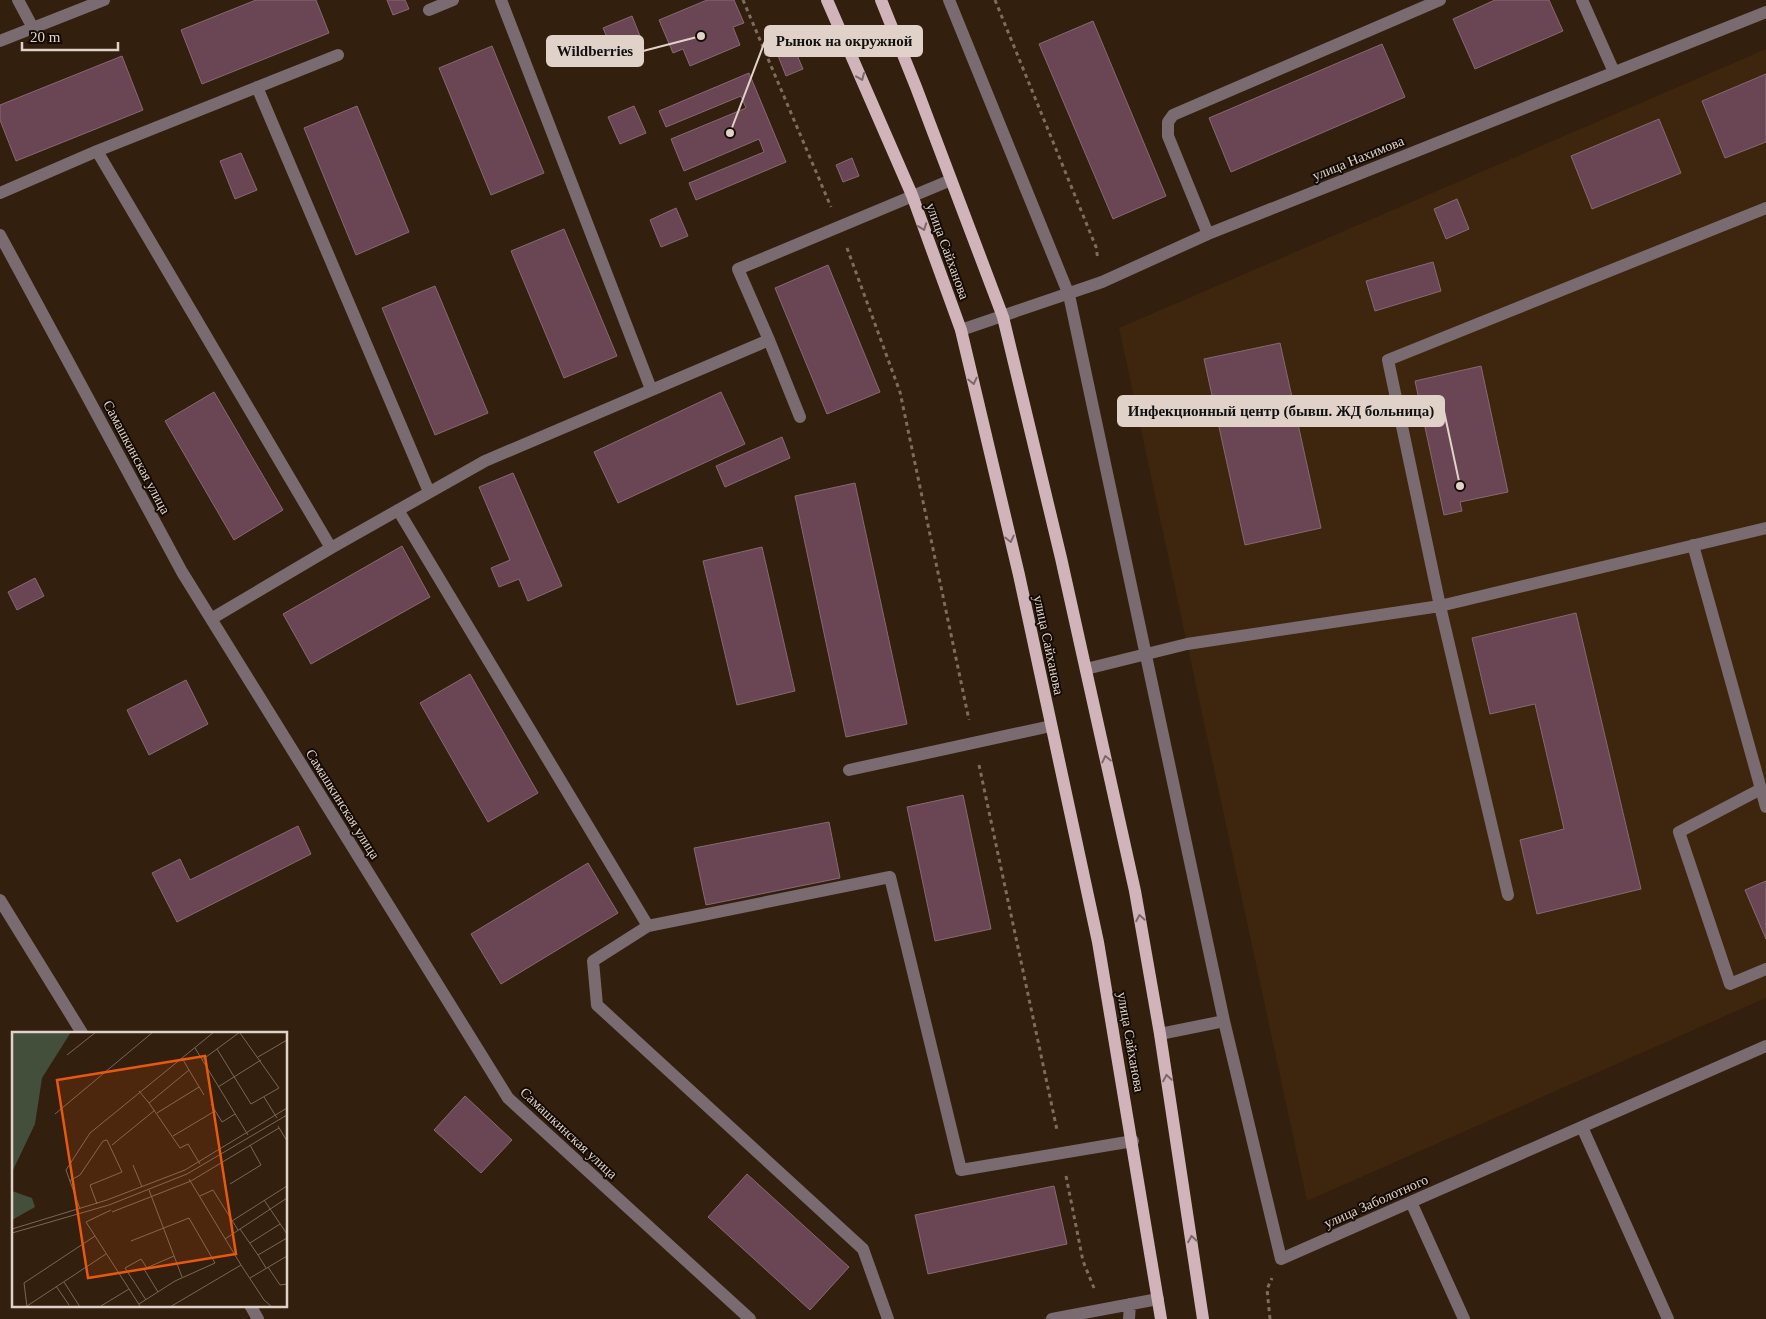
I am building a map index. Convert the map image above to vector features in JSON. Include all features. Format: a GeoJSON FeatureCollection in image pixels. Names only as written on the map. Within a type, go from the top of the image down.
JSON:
{"type":"FeatureCollection","features":[{"type":"Feature","properties":{"kind":"main road","name":"улица Сайханова"},"geometry":{"type":"LineString","coordinates":[[827,0],[912,195],[960,330],[1019,575],[1098,942],[1133,1141],[1161,1319]]}},
{"type":"Feature","properties":{"kind":"main road"},"geometry":{"type":"LineString","coordinates":[[881,0],[1003,317],[1086,669],[1135,891],[1160,1034],[1203,1319]]}},
{"type":"Feature","properties":{"kind":"street"},"geometry":{"type":"LineString","coordinates":[[18,0],[33,28]]}},
{"type":"Feature","properties":{"kind":"street"},"geometry":{"type":"LineString","coordinates":[[0,41],[104,0]]}},
{"type":"Feature","properties":{"kind":"street"},"geometry":{"type":"LineString","coordinates":[[429,10],[453,0]]}},
{"type":"Feature","properties":{"kind":"street"},"geometry":{"type":"LineString","coordinates":[[501,0],[651,389]]}},
{"type":"Feature","properties":{"kind":"street"},"geometry":{"type":"LineString","coordinates":[[949,0],[1069,295],[1224,1021],[1281,1259]]}},
{"type":"Feature","properties":{"kind":"street"},"geometry":{"type":"LineString","coordinates":[[1208,234],[1168,136],[1168,122],[1173,115],[1440,0]]}},
{"type":"Feature","properties":{"kind":"street"},"geometry":{"type":"LineString","coordinates":[[1582,0],[1614,72]]}},
{"type":"Feature","properties":{"kind":"street","name":"улица Нахимова"},"geometry":{"type":"LineString","coordinates":[[960,330],[1069,295],[1102,282],[1208,234],[1766,12]]}},
{"type":"Feature","properties":{"kind":"street"},"geometry":{"type":"LineString","coordinates":[[0,193],[97,151],[338,55]]}},
{"type":"Feature","properties":{"kind":"street"},"geometry":{"type":"LineString","coordinates":[[257,87],[430,492]]}},
{"type":"Feature","properties":{"kind":"street"},"geometry":{"type":"LineString","coordinates":[[97,151],[331,548]]}},
{"type":"Feature","properties":{"kind":"street"},"geometry":{"type":"LineString","coordinates":[[800,417],[738,269],[951,180]]}},
{"type":"Feature","properties":{"kind":"street"},"geometry":{"type":"LineString","coordinates":[[1508,894],[1440,606],[1388,360],[1766,208]]}},
{"type":"Feature","properties":{"kind":"street","name":"Самашкинская улица"},"geometry":{"type":"LineString","coordinates":[[0,235],[182,572],[508,1098],[750,1319]]}},
{"type":"Feature","properties":{"kind":"street"},"geometry":{"type":"LineString","coordinates":[[211,619],[331,548],[485,461],[769,340]]}},
{"type":"Feature","properties":{"kind":"street"},"geometry":{"type":"LineString","coordinates":[[398,510],[648,926]]}},
{"type":"Feature","properties":{"kind":"street"},"geometry":{"type":"LineString","coordinates":[[1086,669],[1188,644],[1440,606],[1766,528]]}},
{"type":"Feature","properties":{"kind":"street"},"geometry":{"type":"LineString","coordinates":[[1693,545],[1766,807]]}},
{"type":"Feature","properties":{"kind":"street"},"geometry":{"type":"LineString","coordinates":[[849,770],[1051,726]]}},
{"type":"Feature","properties":{"kind":"street"},"geometry":{"type":"LineString","coordinates":[[1761,790],[1679,832],[1730,984],[1766,969]]}},
{"type":"Feature","properties":{"kind":"street"},"geometry":{"type":"LineString","coordinates":[[888,1319],[864,1249],[597,1005],[593,961],[648,926],[890,877],[961,1170],[1133,1141]]}},
{"type":"Feature","properties":{"kind":"street"},"geometry":{"type":"LineString","coordinates":[[0,900],[81,1032]]}},
{"type":"Feature","properties":{"kind":"street"},"geometry":{"type":"LineString","coordinates":[[1160,1034],[1224,1021]]}},
{"type":"Feature","properties":{"kind":"street","name":"улица Заболотного"},"geometry":{"type":"LineString","coordinates":[[1281,1259],[1766,1046]]}},
{"type":"Feature","properties":{"kind":"street"},"geometry":{"type":"LineString","coordinates":[[1582,1127],[1668,1319]]}},
{"type":"Feature","properties":{"kind":"street"},"geometry":{"type":"LineString","coordinates":[[1410,1202],[1464,1319]]}},
{"type":"Feature","properties":{"kind":"street"},"geometry":{"type":"LineString","coordinates":[[1052,1319],[1158,1299]]}},
{"type":"Feature","properties":{"kind":"street"},"geometry":{"type":"LineString","coordinates":[[1129,1319],[1130,1304]]}},
{"type":"Feature","properties":{"kind":"street"},"geometry":{"type":"LineString","coordinates":[[251,1306],[258,1319]]}},
{"type":"Feature","properties":{"kind":"path"},"geometry":{"type":"LineString","coordinates":[[743,0],[839,226],[900,392],[1062,1153],[1083,1260],[1103,1310]]}},
{"type":"Feature","properties":{"kind":"path"},"geometry":{"type":"LineString","coordinates":[[995,0],[1096,247],[1102,282]]}},
{"type":"Feature","properties":{"kind":"path"},"geometry":{"type":"LineString","coordinates":[[1270,1319],[1267,1289],[1281,1259]]}},
{"type":"Feature","properties":{"kind":"shaded area"},"geometry":{"type":"Polygon","coordinates":[[[1766,49],[1766,998],[1307,1201],[1119,328],[1766,49]]]}},
{"type":"Feature","properties":{"kind":"building"},"geometry":{"type":"Polygon","coordinates":[[[256,0],[316,0],[329,33],[202,84],[181,30],[256,0]]]}},
{"type":"Feature","properties":{"kind":"building"},"geometry":{"type":"Polygon","coordinates":[[[387,0],[405,0],[409,9],[393,15],[387,0]]]}},
{"type":"Feature","properties":{"kind":"building"},"geometry":{"type":"Polygon","coordinates":[[[707,0],[734,0],[744,23],[733,27],[740,45],[690,66],[683,49],[673,53],[659,20],[707,0]]]}},
{"type":"Feature","properties":{"kind":"building"},"geometry":{"type":"Polygon","coordinates":[[[1495,0],[1549,0],[1563,31],[1475,69],[1453,19],[1495,0]]]}},
{"type":"Feature","properties":{"kind":"building"},"geometry":{"type":"Polygon","coordinates":[[[632,16],[642,41],[614,54],[603,28],[632,16]]]}},
{"type":"Feature","properties":{"kind":"building"},"geometry":{"type":"Polygon","coordinates":[[[1093,21],[1166,196],[1113,219],[1039,44],[1093,21]]]}},
{"type":"Feature","properties":{"kind":"building"},"geometry":{"type":"Polygon","coordinates":[[[785,27],[803,69],[786,76],[769,33],[785,27]]]}},
{"type":"Feature","properties":{"kind":"building"},"geometry":{"type":"Polygon","coordinates":[[[1382,44],[1405,97],[1231,172],[1209,118],[1382,44]]]}},
{"type":"Feature","properties":{"kind":"building"},"geometry":{"type":"Polygon","coordinates":[[[492,46],[544,173],[491,195],[439,68],[492,46]]]}},
{"type":"Feature","properties":{"kind":"building"},"geometry":{"type":"Polygon","coordinates":[[[122,56],[143,110],[16,161],[0,120],[0,105],[122,56]]]}},
{"type":"Feature","properties":{"kind":"building"},"geometry":{"type":"Polygon","coordinates":[[[749,73],[786,162],[696,200],[689,183],[764,152],[759,139],[684,171],[671,139],[746,108],[741,96],[666,127],[659,111],[749,73]]]}},
{"type":"Feature","properties":{"kind":"building"},"geometry":{"type":"Polygon","coordinates":[[[1766,74],[1766,142],[1725,158],[1702,101],[1766,74]]]}},
{"type":"Feature","properties":{"kind":"building"},"geometry":{"type":"Polygon","coordinates":[[[357,106],[409,232],[356,255],[304,128],[357,106]]]}},
{"type":"Feature","properties":{"kind":"building"},"geometry":{"type":"Polygon","coordinates":[[[634,106],[646,133],[620,144],[608,117],[634,106]]]}},
{"type":"Feature","properties":{"kind":"building"},"geometry":{"type":"Polygon","coordinates":[[[1659,119],[1681,173],[1592,209],[1571,156],[1659,119]]]}},
{"type":"Feature","properties":{"kind":"building"},"geometry":{"type":"Polygon","coordinates":[[[241,153],[257,190],[235,199],[220,161],[241,153]]]}},
{"type":"Feature","properties":{"kind":"building"},"geometry":{"type":"Polygon","coordinates":[[[852,158],[859,176],[843,182],[836,165],[852,158]]]}},
{"type":"Feature","properties":{"kind":"building"},"geometry":{"type":"Polygon","coordinates":[[[1457,199],[1469,229],[1446,239],[1434,209],[1457,199]]]}},
{"type":"Feature","properties":{"kind":"building"},"geometry":{"type":"Polygon","coordinates":[[[676,208],[688,236],[661,247],[650,220],[676,208]]]}},
{"type":"Feature","properties":{"kind":"building"},"geometry":{"type":"Polygon","coordinates":[[[564,229],[617,356],[564,378],[511,251],[564,229]]]}},
{"type":"Feature","properties":{"kind":"building"},"geometry":{"type":"Polygon","coordinates":[[[1433,262],[1441,291],[1375,311],[1366,281],[1433,262]]]}},
{"type":"Feature","properties":{"kind":"building"},"geometry":{"type":"Polygon","coordinates":[[[828,265],[880,392],[827,414],[775,288],[828,265]]]}},
{"type":"Feature","properties":{"kind":"building"},"geometry":{"type":"Polygon","coordinates":[[[435,286],[488,413],[435,435],[382,308],[435,286]]]}},
{"type":"Feature","properties":{"kind":"building"},"geometry":{"type":"Polygon","coordinates":[[[1280,343],[1321,528],[1245,545],[1204,359],[1280,343]]]}},
{"type":"Feature","properties":{"kind":"building"},"geometry":{"type":"Polygon","coordinates":[[[1481,366],[1508,492],[1460,502],[1462,511],[1444,515],[1415,381],[1481,366]]]}},
{"type":"Feature","properties":{"kind":"building"},"geometry":{"type":"Polygon","coordinates":[[[214,392],[283,510],[234,540],[165,421],[214,392]]]}},
{"type":"Feature","properties":{"kind":"building"},"geometry":{"type":"Polygon","coordinates":[[[721,392],[745,444],[618,503],[594,452],[721,392]]]}},
{"type":"Feature","properties":{"kind":"building"},"geometry":{"type":"Polygon","coordinates":[[[782,437],[790,458],[725,487],[716,466],[782,437]]]}},
{"type":"Feature","properties":{"kind":"building"},"geometry":{"type":"Polygon","coordinates":[[[513,473],[562,586],[528,601],[519,579],[499,587],[491,568],[510,560],[479,487],[513,473]]]}},
{"type":"Feature","properties":{"kind":"building"},"geometry":{"type":"Polygon","coordinates":[[[855,483],[907,724],[846,737],[795,496],[855,483]]]}},
{"type":"Feature","properties":{"kind":"building"},"geometry":{"type":"Polygon","coordinates":[[[402,546],[430,597],[311,664],[283,614],[402,546]]]}},
{"type":"Feature","properties":{"kind":"building"},"geometry":{"type":"Polygon","coordinates":[[[762,547],[795,691],[737,705],[703,561],[762,547]]]}},
{"type":"Feature","properties":{"kind":"building"},"geometry":{"type":"Polygon","coordinates":[[[35,578],[44,596],[17,610],[8,592],[35,578]]]}},
{"type":"Feature","properties":{"kind":"building"},"geometry":{"type":"Polygon","coordinates":[[[1576,613],[1641,889],[1537,914],[1520,840],[1564,829],[1535,704],[1490,714],[1472,638],[1576,613]]]}},
{"type":"Feature","properties":{"kind":"building"},"geometry":{"type":"Polygon","coordinates":[[[470,674],[538,793],[488,822],[420,703],[470,674]]]}},
{"type":"Feature","properties":{"kind":"building"},"geometry":{"type":"Polygon","coordinates":[[[186,680],[208,724],[149,755],[127,710],[186,680]]]}},
{"type":"Feature","properties":{"kind":"building"},"geometry":{"type":"Polygon","coordinates":[[[963,795],[991,929],[935,941],[907,807],[963,795]]]}},
{"type":"Feature","properties":{"kind":"building"},"geometry":{"type":"Polygon","coordinates":[[[829,822],[840,878],[706,905],[694,848],[829,822]]]}},
{"type":"Feature","properties":{"kind":"building"},"geometry":{"type":"Polygon","coordinates":[[[298,826],[311,854],[177,922],[152,873],[180,859],[190,880],[298,826]]]}},
{"type":"Feature","properties":{"kind":"building"},"geometry":{"type":"Polygon","coordinates":[[[588,863],[618,913],[501,984],[471,934],[588,863]]]}},
{"type":"Feature","properties":{"kind":"building"},"geometry":{"type":"Polygon","coordinates":[[[1766,881],[1766,939],[1745,890],[1766,881]]]}},
{"type":"Feature","properties":{"kind":"building"},"geometry":{"type":"Polygon","coordinates":[[[465,1096],[512,1140],[481,1173],[434,1130],[465,1096]]]}},
{"type":"Feature","properties":{"kind":"building"},"geometry":{"type":"Polygon","coordinates":[[[747,1174],[849,1267],[810,1310],[708,1217],[747,1174]]]}},
{"type":"Feature","properties":{"kind":"building"},"geometry":{"type":"Polygon","coordinates":[[[1054,1186],[1067,1244],[928,1274],[915,1215],[1054,1186]]]}},
{"type":"Feature","properties":{"kind":"place","name":"Wildberries"},"geometry":{"type":"Point","coordinates":[701,36]}},
{"type":"Feature","properties":{"kind":"place","name":"Рынок на окружной"},"geometry":{"type":"Point","coordinates":[730,133]}},
{"type":"Feature","properties":{"kind":"place","name":"Инфекционный центр (бывш. ЖД больница)"},"geometry":{"type":"Point","coordinates":[1460,486]}}]}
